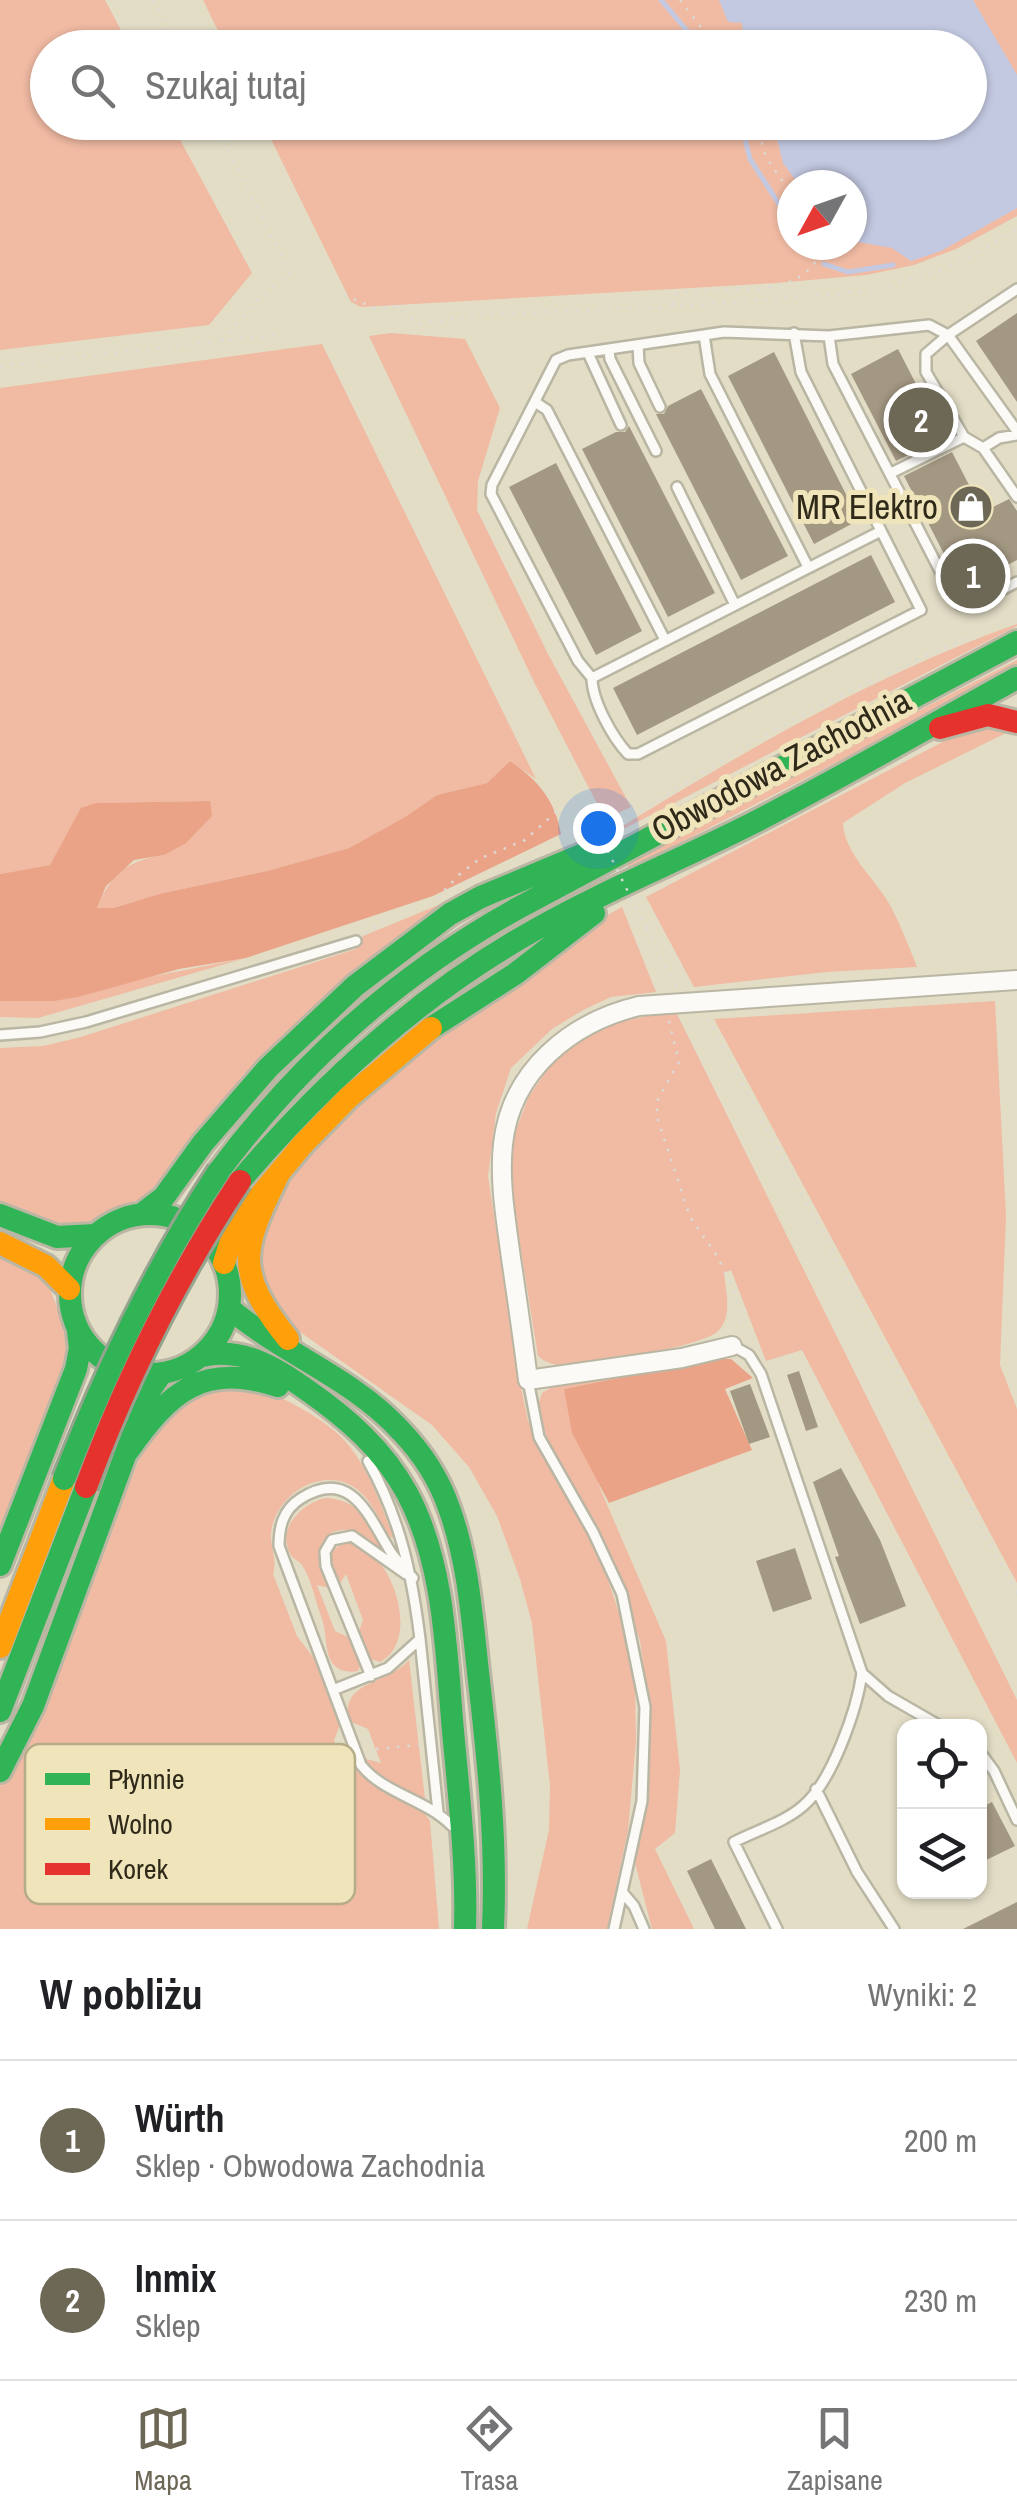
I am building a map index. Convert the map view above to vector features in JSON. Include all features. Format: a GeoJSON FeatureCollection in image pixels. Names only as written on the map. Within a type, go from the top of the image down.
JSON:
{"type":"FeatureCollection","features":[{"type":"Feature","properties":{"kind":"main road","name":"Obwodowa Zachodnia"},"geometry":{"type":"LineString","coordinates":[[230,1176],[264,1110],[366,1011],[424,966],[476,932],[754,778],[1017,642]]}},
{"type":"Feature","properties":{"kind":"main road","name":"Obwodowa Zachodnia"},"geometry":{"type":"LineString","coordinates":[[0,1711],[75,1483],[104,1376],[138,1301],[169,1246],[230,1176],[364,1048],[436,990],[568,911],[738,830],[1017,678]]}},
{"type":"Feature","properties":{"kind":"main road"},"geometry":{"type":"LineString","coordinates":[[912,736],[988,713],[1002,714],[1017,722]]}},
{"type":"Feature","properties":{"kind":"main road"},"geometry":{"type":"LineString","coordinates":[[142,1214],[164,1197],[237,1102],[303,1032],[355,986],[450,914],[754,778]]}},
{"type":"Feature","properties":{"kind":"main road"},"geometry":{"type":"LineString","coordinates":[[224,1263],[238,1223],[349,1097],[416,1038],[515,974],[656,870]]}},
{"type":"Feature","properties":{"kind":"main road"},"geometry":{"type":"LineString","coordinates":[[279,1173],[251,1230],[249,1278],[264,1314],[302,1356]]}},
{"type":"Feature","properties":{"kind":"main road"},"geometry":{"type":"LineString","coordinates":[[0,1216],[47,1238],[78,1240],[95,1235],[117,1220],[142,1214],[176,1218],[191,1225],[205,1235],[229,1278],[229,1308],[224,1326],[202,1356]]}},
{"type":"Feature","properties":{"kind":"main road"},"geometry":{"type":"LineString","coordinates":[[0,1564],[76,1369],[80,1348],[69,1288],[77,1259],[95,1235]]}},
{"type":"Feature","properties":{"kind":"main road"},"geometry":{"type":"LineString","coordinates":[[0,1243],[46,1266],[69,1288]]}},
{"type":"Feature","properties":{"kind":"main road"},"geometry":{"type":"LineString","coordinates":[[229,1308],[253,1329],[354,1390],[392,1420],[428,1466],[448,1506],[467,1584],[485,1727],[495,1852],[493,1929]]}},
{"type":"Feature","properties":{"kind":"main road"},"geometry":{"type":"LineString","coordinates":[[76,1326],[83,1340],[104,1360],[131,1372],[161,1374],[202,1356],[232,1350],[274,1369],[348,1418],[384,1456],[408,1492],[422,1523],[436,1574],[462,1842],[464,1929]]}},
{"type":"Feature","properties":{"kind":"main road"},"geometry":{"type":"LineString","coordinates":[[0,1771],[33,1706],[148,1393],[161,1374]]}},
{"type":"Feature","properties":{"kind":"main road"},"geometry":{"type":"LineString","coordinates":[[128,1451],[162,1405],[177,1392],[212,1377],[228,1375],[258,1378],[277,1385],[310,1403],[384,1456]]}},
{"type":"Feature","properties":{"kind":"main road","name":"Obwodowa Zachodnia"},"geometry":{"type":"LineString","coordinates":[[0,1646],[75,1483]]}},
{"type":"Feature","properties":{"kind":"street"},"geometry":{"type":"LineString","coordinates":[[732,1346],[682,1358],[528,1380],[502,1192],[503,1140],[518,1093],[542,1059],[569,1034],[606,1014],[683,1001],[1017,980]]}},
{"type":"Feature","properties":{"kind":"lane"},"geometry":{"type":"LineString","coordinates":[[1017,289],[926,354],[926,372],[964,437],[982,448],[1017,496]]}},
{"type":"Feature","properties":{"kind":"lane"},"geometry":{"type":"LineString","coordinates":[[794,332],[794,350],[801,372],[921,610],[638,754],[628,754],[592,689],[592,678],[578,661],[492,494],[492,485],[556,360],[568,354],[704,335],[794,332],[829,336],[929,325],[948,335],[1017,433],[982,448]]}},
{"type":"Feature","properties":{"kind":"lane"},"geometry":{"type":"LineString","coordinates":[[704,335],[710,374],[808,568]]}},
{"type":"Feature","properties":{"kind":"lane"},"geometry":{"type":"LineString","coordinates":[[829,336],[832,364],[960,604],[971,606],[1017,582]]}},
{"type":"Feature","properties":{"kind":"lane"},"geometry":{"type":"LineString","coordinates":[[638,345],[639,363],[660,407]]}},
{"type":"Feature","properties":{"kind":"lane"},"geometry":{"type":"LineString","coordinates":[[609,350],[656,450]]}},
{"type":"Feature","properties":{"kind":"lane"},"geometry":{"type":"LineString","coordinates":[[588,353],[621,426]]}},
{"type":"Feature","properties":{"kind":"lane"},"geometry":{"type":"LineString","coordinates":[[535,402],[547,410],[665,640]]}},
{"type":"Feature","properties":{"kind":"lane"},"geometry":{"type":"LineString","coordinates":[[891,473],[964,437]]}},
{"type":"Feature","properties":{"kind":"lane"},"geometry":{"type":"LineString","coordinates":[[677,487],[735,604]]}},
{"type":"Feature","properties":{"kind":"lane"},"geometry":{"type":"LineString","coordinates":[[592,678],[881,531]]}},
{"type":"Feature","properties":{"kind":"lane"},"geometry":{"type":"LineString","coordinates":[[0,1035],[40,1032],[86,1022],[356,941]]}},
{"type":"Feature","properties":{"kind":"lane"},"geometry":{"type":"LineString","coordinates":[[732,1346],[748,1355],[762,1374],[862,1673],[888,1696],[928,1719]]}},
{"type":"Feature","properties":{"kind":"lane"},"geometry":{"type":"LineString","coordinates":[[528,1380],[539,1437],[593,1532],[622,1594],[645,1708],[642,1800],[614,1929]]}},
{"type":"Feature","properties":{"kind":"lane"},"geometry":{"type":"LineString","coordinates":[[355,1436],[402,1535],[413,1578],[438,1812]]}},
{"type":"Feature","properties":{"kind":"lane"},"geometry":{"type":"LineString","coordinates":[[353,1744],[279,1546],[280,1528],[288,1510],[320,1490],[339,1490],[355,1497],[372,1515],[393,1554],[413,1578]]}},
{"type":"Feature","properties":{"kind":"lane"},"geometry":{"type":"LineString","coordinates":[[372,1676],[326,1566],[325,1552],[332,1540],[352,1536],[413,1578]]}},
{"type":"Feature","properties":{"kind":"lane"},"geometry":{"type":"LineString","coordinates":[[333,1690],[388,1668],[420,1639]]}},
{"type":"Feature","properties":{"kind":"lane"},"geometry":{"type":"LineString","coordinates":[[777,1929],[734,1842],[804,1806],[849,1729],[862,1673]]}},
{"type":"Feature","properties":{"kind":"lane"},"geometry":{"type":"LineString","coordinates":[[355,1748],[361,1764],[375,1780],[438,1812],[462,1842]]}},
{"type":"Feature","properties":{"kind":"lane"},"geometry":{"type":"LineString","coordinates":[[987,1762],[1017,1820]]}},
{"type":"Feature","properties":{"kind":"lane"},"geometry":{"type":"LineString","coordinates":[[816,1788],[858,1872],[894,1929]]}},
{"type":"Feature","properties":{"kind":"lane"},"geometry":{"type":"LineString","coordinates":[[623,1893],[644,1929]]}},
{"type":"Feature","properties":{"kind":"path"},"geometry":{"type":"LineString","coordinates":[[153,0],[168,30]]}},
{"type":"Feature","properties":{"kind":"path"},"geometry":{"type":"LineString","coordinates":[[680,0],[702,30]]}},
{"type":"Feature","properties":{"kind":"path"},"geometry":{"type":"LineString","coordinates":[[221,341],[290,272],[223,140]]}},
{"type":"Feature","properties":{"kind":"path"},"geometry":{"type":"LineString","coordinates":[[761,140],[777,174]]}},
{"type":"Feature","properties":{"kind":"path"},"geometry":{"type":"LineString","coordinates":[[344,295],[377,308],[396,306],[420,324],[476,316],[835,296],[895,286],[962,260],[1017,228]]}},
{"type":"Feature","properties":{"kind":"path"},"geometry":{"type":"LineString","coordinates":[[672,306],[677,292],[787,284],[808,274],[818,260]]}},
{"type":"Feature","properties":{"kind":"path"},"geometry":{"type":"LineString","coordinates":[[0,366],[283,334]]}},
{"type":"Feature","properties":{"kind":"path"},"geometry":{"type":"LineString","coordinates":[[596,834],[641,812],[805,715],[968,638]]}},
{"type":"Feature","properties":{"kind":"path"},"geometry":{"type":"LineString","coordinates":[[436,898],[471,865],[524,840],[557,810],[589,813],[683,1001],[1017,1594]]}},
{"type":"Feature","properties":{"kind":"path"},"geometry":{"type":"LineString","coordinates":[[356,941],[385,921]]}},
{"type":"Feature","properties":{"kind":"path"},"geometry":{"type":"LineString","coordinates":[[683,1001],[670,1031],[678,1069],[657,1101],[656,1117],[690,1217],[717,1256],[737,1297],[740,1333],[732,1346]]}},
{"type":"Feature","properties":{"kind":"path"},"geometry":{"type":"LineString","coordinates":[[376,1749],[432,1743]]}},
{"type":"Feature","properties":{"kind":"shaded area"},"geometry":{"type":"Polygon","coordinates":[[[0,0],[105,0],[121,30],[30,30],[30,140],[180,140],[252,273],[209,325],[0,350],[0,0]]]}},
{"type":"Feature","properties":{"kind":"shaded area"},"geometry":{"type":"Polygon","coordinates":[[[203,0],[1017,0],[1017,216],[956,249],[914,265],[866,275],[361,307],[351,302],[271,140],[987,140],[987,30],[218,30],[203,0]]]}},
{"type":"Feature","properties":{"kind":"shaded area"},"geometry":{"type":"Polygon","coordinates":[[[391,333],[465,339],[500,408],[478,481],[477,510],[548,654],[631,807],[605,819],[535,684],[369,336],[391,333]]]}},
{"type":"Feature","properties":{"kind":"shaded area"},"geometry":{"type":"Polygon","coordinates":[[[322,344],[536,779],[510,761],[487,783],[437,795],[349,848],[114,908],[97,908],[115,877],[130,865],[164,855],[209,801],[96,803],[64,841],[50,865],[0,874],[0,388],[322,344]]]}},
{"type":"Feature","properties":{"kind":"shaded area"},"geometry":{"type":"Polygon","coordinates":[[[1017,624],[612,835],[709,774],[859,691],[1017,624]]]}},
{"type":"Feature","properties":{"kind":"shaded area"},"geometry":{"type":"Polygon","coordinates":[[[1017,660],[1017,670],[629,869],[626,861],[1017,660]]]}},
{"type":"Feature","properties":{"kind":"shaded area"},"geometry":{"type":"Polygon","coordinates":[[[979,723],[1008,732],[905,783],[843,823],[849,845],[891,907],[917,967],[827,972],[694,987],[646,897],[979,723]]]}},
{"type":"Feature","properties":{"kind":"shaded area"},"geometry":{"type":"Polygon","coordinates":[[[510,761],[544,792],[561,834],[433,896],[246,958],[179,969],[78,997],[0,1001],[0,874],[50,865],[81,808],[96,803],[210,801],[212,816],[186,843],[164,855],[134,860],[106,886],[97,908],[114,908],[349,848],[437,795],[487,783],[510,761]]]}},
{"type":"Feature","properties":{"kind":"shaded area"},"geometry":{"type":"Polygon","coordinates":[[[480,888],[376,954],[310,1011],[245,1073],[147,1196],[83,1224],[60,1228],[0,1201],[0,1048],[43,1046],[81,1037],[356,949],[363,936],[480,888]]]}},
{"type":"Feature","properties":{"kind":"shaded area"},"geometry":{"type":"Polygon","coordinates":[[[622,907],[656,992],[611,997],[583,1010],[552,1029],[511,1068],[496,1113],[488,1176],[528,1421],[603,1565],[620,1616],[635,1684],[636,1741],[628,1830],[607,1929],[527,1929],[549,1830],[550,1786],[532,1623],[497,1516],[469,1467],[432,1425],[276,1315],[255,1252],[285,1184],[358,1103],[434,1038],[595,922],[622,907]]]}},
{"type":"Feature","properties":{"kind":"shaded area"},"geometry":{"type":"Polygon","coordinates":[[[246,958],[38,1018],[0,1017],[0,1001],[28,1001],[246,958]]]}},
{"type":"Feature","properties":{"kind":"shaded area"},"geometry":{"type":"Polygon","coordinates":[[[995,1001],[1006,1216],[1000,1365],[1017,1409],[1017,1583],[714,1019],[995,1001]]]}},
{"type":"Feature","properties":{"kind":"shaded area"},"geometry":{"type":"Polygon","coordinates":[[[675,1010],[1017,1700],[1017,1763],[802,1350],[766,1361],[731,1270],[724,1273],[725,1320],[707,1338],[644,1355],[579,1365],[554,1364],[538,1356],[510,1183],[513,1138],[529,1096],[571,1045],[615,1023],[675,1010]]]}},
{"type":"Feature","properties":{"kind":"shaded area"},"geometry":{"type":"Polygon","coordinates":[[[0,1251],[47,1281],[63,1323],[69,1356],[0,1533],[0,1251]]]}},
{"type":"Feature","properties":{"kind":"shaded area"},"geometry":{"type":"Polygon","coordinates":[[[712,1359],[731,1359],[753,1378],[725,1389],[752,1450],[609,1503],[572,1433],[564,1389],[712,1359]]]}},
{"type":"Feature","properties":{"kind":"shaded area"},"geometry":{"type":"Polygon","coordinates":[[[677,1366],[564,1389],[602,1493],[666,1641],[680,1770],[675,1833],[655,1849],[694,1929],[652,1929],[635,1863],[646,1794],[651,1717],[640,1641],[612,1557],[547,1438],[538,1406],[542,1393],[557,1384],[677,1366]]]}},
{"type":"Feature","properties":{"kind":"shaded area"},"geometry":{"type":"Polygon","coordinates":[[[254,1385],[328,1425],[356,1455],[394,1538],[388,1536],[358,1490],[332,1480],[319,1481],[294,1493],[272,1527],[273,1574],[297,1636],[316,1661],[340,1725],[336,1744],[25,1744],[25,1904],[355,1904],[355,1762],[372,1780],[414,1804],[430,1821],[439,1929],[0,1929],[0,1786],[19,1756],[148,1437],[199,1393],[254,1385]]]}},
{"type":"Feature","properties":{"kind":"shaded area"},"geometry":{"type":"Polygon","coordinates":[[[326,1498],[358,1510],[387,1556],[361,1535],[348,1530],[331,1533],[321,1553],[330,1588],[317,1585],[335,1631],[350,1638],[360,1666],[358,1671],[343,1670],[331,1661],[310,1583],[287,1545],[286,1536],[294,1518],[309,1505],[326,1498]]]}},
{"type":"Feature","properties":{"kind":"shaded area"},"geometry":{"type":"Polygon","coordinates":[[[344,1542],[361,1546],[375,1557],[396,1593],[399,1634],[393,1650],[380,1662],[368,1658],[358,1634],[363,1620],[346,1574],[339,1585],[330,1564],[331,1552],[344,1542]]]}},
{"type":"Feature","properties":{"kind":"shaded area"},"geometry":{"type":"Polygon","coordinates":[[[409,1660],[425,1799],[368,1765],[363,1758],[381,1763],[368,1729],[349,1721],[351,1698],[409,1660]]]}},
{"type":"Feature","properties":{"kind":"water"},"geometry":{"type":"Polygon","coordinates":[[[719,0],[973,0],[1017,75],[1017,208],[941,251],[911,261],[892,248],[867,244],[867,170],[788,170],[777,140],[987,140],[987,30],[742,30],[742,23],[728,22],[719,0]]]}},
{"type":"Feature","properties":{"kind":"building"},"geometry":{"type":"Polygon","coordinates":[[[1017,313],[1017,402],[976,341],[1017,313]]]}},
{"type":"Feature","properties":{"kind":"building"},"geometry":{"type":"Polygon","coordinates":[[[898,349],[944,438],[896,461],[851,374],[898,349]]]}},
{"type":"Feature","properties":{"kind":"building"},"geometry":{"type":"Polygon","coordinates":[[[774,352],[859,520],[814,544],[728,376],[774,352]]]}},
{"type":"Feature","properties":{"kind":"building"},"geometry":{"type":"Polygon","coordinates":[[[701,389],[788,556],[741,580],[656,414],[664,414],[668,406],[701,389]]]}},
{"type":"Feature","properties":{"kind":"building"},"geometry":{"type":"Polygon","coordinates":[[[629,426],[715,593],[668,617],[582,449],[616,432],[625,432],[629,426]]]}},
{"type":"Feature","properties":{"kind":"building"},"geometry":{"type":"Polygon","coordinates":[[[952,452],[983,512],[1009,499],[1017,511],[1017,560],[962,589],[904,476],[952,452]]]}},
{"type":"Feature","properties":{"kind":"building"},"geometry":{"type":"Polygon","coordinates":[[[556,463],[642,631],[596,655],[509,487],[556,463]]]}},
{"type":"Feature","properties":{"kind":"building"},"geometry":{"type":"Polygon","coordinates":[[[871,555],[895,602],[637,735],[613,688],[871,555]]]}},
{"type":"Feature","properties":{"kind":"building"},"geometry":{"type":"Polygon","coordinates":[[[799,1371],[818,1427],[806,1431],[787,1375],[799,1371]]]}},
{"type":"Feature","properties":{"kind":"building"},"geometry":{"type":"Polygon","coordinates":[[[750,1384],[770,1437],[749,1444],[730,1391],[750,1384]]]}},
{"type":"Feature","properties":{"kind":"building"},"geometry":{"type":"Polygon","coordinates":[[[841,1468],[880,1540],[906,1606],[860,1624],[813,1482],[841,1468]]]}},
{"type":"Feature","properties":{"kind":"building"},"geometry":{"type":"Polygon","coordinates":[[[795,1548],[812,1599],[773,1612],[756,1561],[795,1548]]]}},
{"type":"Feature","properties":{"kind":"building"},"geometry":{"type":"Polygon","coordinates":[[[992,1802],[1015,1846],[987,1860],[987,1809],[992,1802]]]}},
{"type":"Feature","properties":{"kind":"building"},"geometry":{"type":"Polygon","coordinates":[[[711,1859],[746,1929],[715,1929],[687,1871],[711,1859]]]}},
{"type":"Feature","properties":{"kind":"building"},"geometry":{"type":"Polygon","coordinates":[[[1017,1902],[1017,1929],[963,1929],[1017,1902]]]}},
{"type":"Feature","properties":{"kind":"waterway"},"geometry":{"type":"LineString","coordinates":[[661,0],[686,30]]}},
{"type":"Feature","properties":{"kind":"waterway"},"geometry":{"type":"LineString","coordinates":[[745,140],[750,159],[777,201]]}},
{"type":"Feature","properties":{"kind":"waterway"},"geometry":{"type":"LineString","coordinates":[[824,264],[848,272],[893,265]]}},
{"type":"Feature","properties":{"kind":"traffic: fast"},"geometry":{"type":"LineString","coordinates":[[219,1171],[284,1093],[355,1022],[476,933],[1017,642]]}},
{"type":"Feature","properties":{"kind":"traffic: fast"},"geometry":{"type":"LineString","coordinates":[[240,1181],[305,1109],[375,1043],[491,956],[586,903],[785,807],[1017,678]]}},
{"type":"Feature","properties":{"kind":"traffic: fast"},"geometry":{"type":"LineString","coordinates":[[142,1214],[164,1197],[203,1143],[268,1068],[355,986],[450,914],[603,846]]}},
{"type":"Feature","properties":{"kind":"traffic: fast"},"geometry":{"type":"LineString","coordinates":[[431,1028],[515,974],[594,913]]}},
{"type":"Feature","properties":{"kind":"traffic: fast"},"geometry":{"type":"LineString","coordinates":[[64,1479],[133,1320],[219,1171]]}},
{"type":"Feature","properties":{"kind":"traffic: fast"},"geometry":{"type":"LineString","coordinates":[[150,1214],[181,1220],[207,1237],[224,1263],[230,1294],[224,1325],[207,1351],[181,1368],[150,1374],[119,1368],[93,1351],[76,1325],[70,1294],[76,1263],[93,1237],[119,1220],[150,1214]]}},
{"type":"Feature","properties":{"kind":"traffic: fast"},"geometry":{"type":"LineString","coordinates":[[0,1215],[57,1237],[95,1235]]}},
{"type":"Feature","properties":{"kind":"traffic: fast"},"geometry":{"type":"LineString","coordinates":[[229,1308],[382,1412],[423,1457],[445,1497],[461,1548],[474,1630],[491,1800],[493,1929]]}},
{"type":"Feature","properties":{"kind":"traffic: fast"},"geometry":{"type":"LineString","coordinates":[[0,1565],[76,1369],[78,1331]]}},
{"type":"Feature","properties":{"kind":"traffic: fast"},"geometry":{"type":"LineString","coordinates":[[202,1356],[231,1354],[258,1361],[322,1401],[350,1423],[387,1462],[420,1520],[436,1579],[445,1640],[462,1830],[465,1929]]}},
{"type":"Feature","properties":{"kind":"traffic: fast"},"geometry":{"type":"LineString","coordinates":[[0,1771],[33,1706],[148,1393],[161,1374]]}},
{"type":"Feature","properties":{"kind":"traffic: fast"},"geometry":{"type":"LineString","coordinates":[[128,1451],[159,1412],[191,1387],[229,1378],[278,1386]]}},
{"type":"Feature","properties":{"kind":"traffic: fast"},"geometry":{"type":"LineString","coordinates":[[0,1711],[86,1487]]}},
{"type":"Feature","properties":{"kind":"traffic: slow"},"geometry":{"type":"LineString","coordinates":[[224,1263],[234,1231],[245,1214],[303,1144],[349,1097],[431,1028]]}},
{"type":"Feature","properties":{"kind":"traffic: slow"},"geometry":{"type":"LineString","coordinates":[[279,1173],[257,1221],[249,1259],[258,1295],[288,1339]]}},
{"type":"Feature","properties":{"kind":"traffic: slow"},"geometry":{"type":"LineString","coordinates":[[0,1243],[46,1266],[69,1289]]}},
{"type":"Feature","properties":{"kind":"traffic: slow"},"geometry":{"type":"LineString","coordinates":[[0,1647],[64,1479]]}},
{"type":"Feature","properties":{"kind":"traffic: jam"},"geometry":{"type":"LineString","coordinates":[[940,728],[988,715],[1017,722]]}},
{"type":"Feature","properties":{"kind":"traffic: jam"},"geometry":{"type":"LineString","coordinates":[[86,1487],[154,1330],[240,1181]]}},
{"type":"Feature","properties":{"kind":"place","name":"Inmix"},"geometry":{"type":"Point","coordinates":[921,420]}},
{"type":"Feature","properties":{"kind":"place","name":"MR Elektro"},"geometry":{"type":"Point","coordinates":[971,507]}},
{"type":"Feature","properties":{"kind":"place","name":"Würth"},"geometry":{"type":"Point","coordinates":[973,576]}}]}
